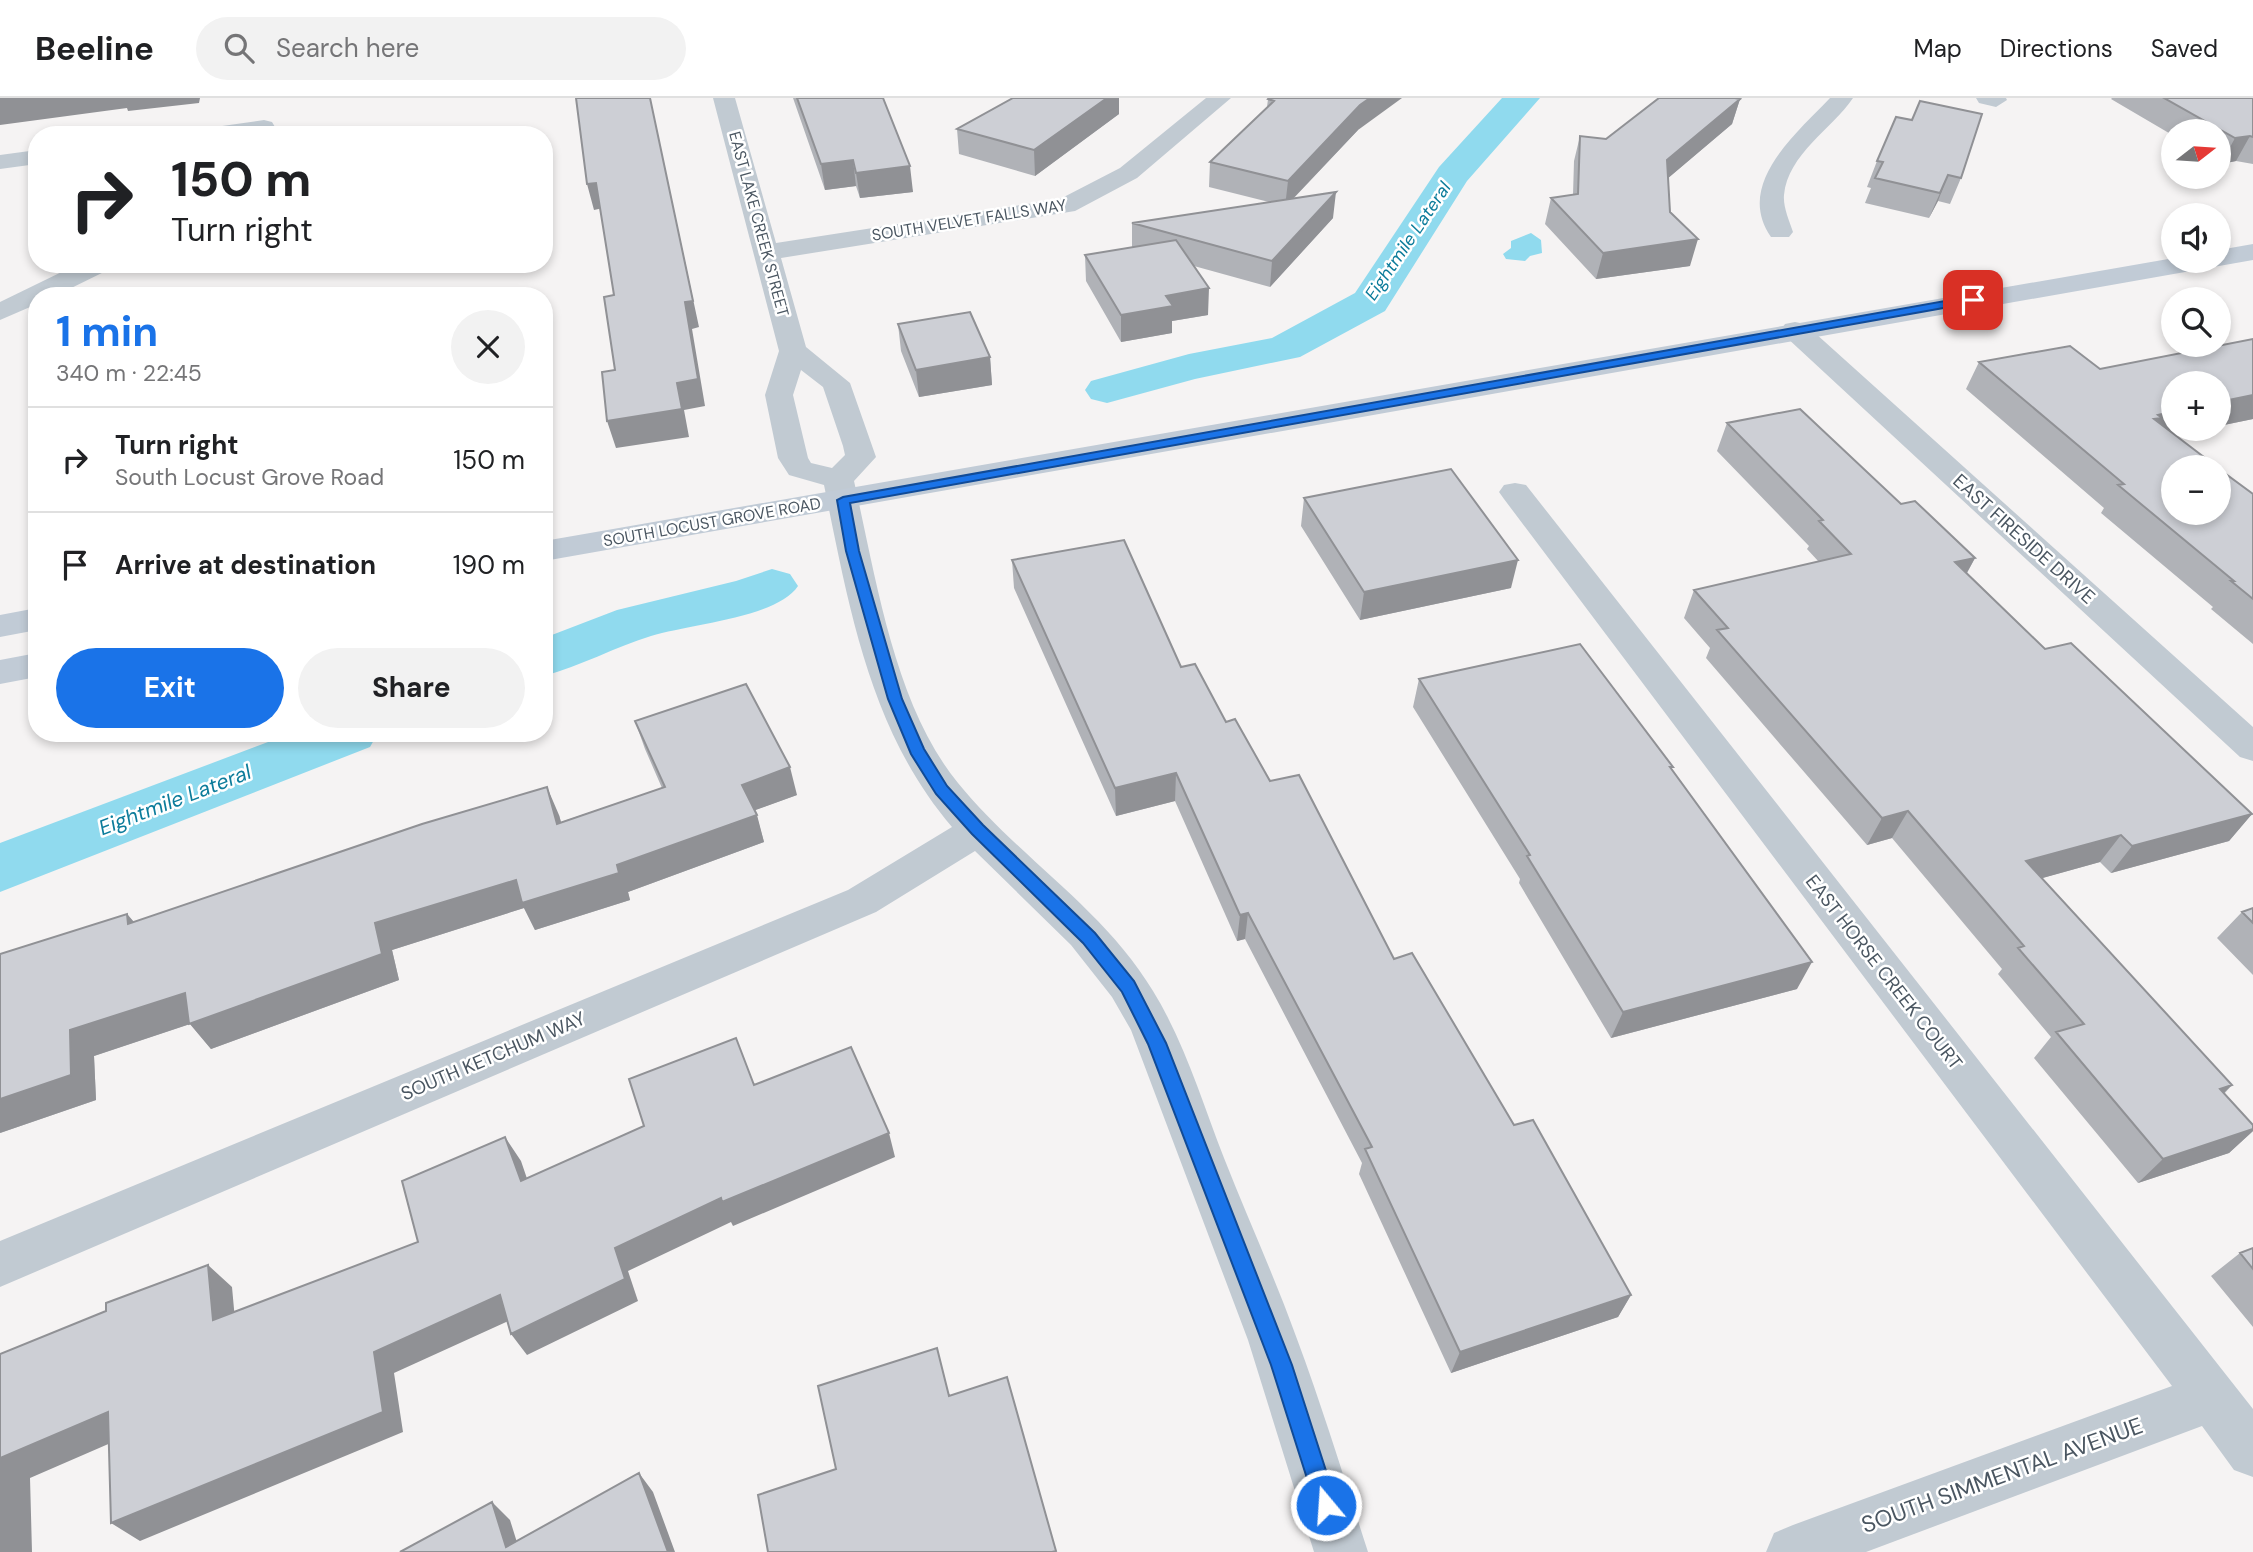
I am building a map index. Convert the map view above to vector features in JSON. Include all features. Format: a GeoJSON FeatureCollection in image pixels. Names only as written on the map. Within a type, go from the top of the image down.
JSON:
{"type":"FeatureCollection","features":[{"type":"Feature","properties":{"kind":"main road"},"geometry":{"type":"LineString","coordinates":[[2231,256],[2253,252]]}},
{"type":"Feature","properties":{"kind":"main road","name":"SOUTH LOCUST GROVE ROAD"},"geometry":{"type":"LineString","coordinates":[[553,549],[841,490],[2161,268]]}},
{"type":"Feature","properties":{"kind":"main road"},"geometry":{"type":"LineString","coordinates":[[0,626],[28,621]]}},
{"type":"Feature","properties":{"kind":"main road"},"geometry":{"type":"LineString","coordinates":[[0,672],[28,667]]}},
{"type":"Feature","properties":{"kind":"street","name":"EAST LAKE CREEK STREET"},"geometry":{"type":"LineString","coordinates":[[724,98],[793,351]]}},
{"type":"Feature","properties":{"kind":"street","name":"SOUTH VELVET FALLS WAY"},"geometry":{"type":"LineString","coordinates":[[768,252],[1066,206],[1100,193],[1125,178],[1220,98]]}},
{"type":"Feature","properties":{"kind":"street"},"geometry":{"type":"LineString","coordinates":[[1780,232],[1771,196],[1775,178],[1786,161],[1842,98]]}},
{"type":"Feature","properties":{"kind":"street"},"geometry":{"type":"LineString","coordinates":[[0,162],[28,159]]}},
{"type":"Feature","properties":{"kind":"street"},"geometry":{"type":"LineString","coordinates":[[52,287],[80,273]]}},
{"type":"Feature","properties":{"kind":"street"},"geometry":{"type":"LineString","coordinates":[[0,312],[28,298]]}},
{"type":"Feature","properties":{"kind":"street","name":"EAST FIRESIDE DRIVE"},"geometry":{"type":"LineString","coordinates":[[1795,330],[2253,748]]}},
{"type":"Feature","properties":{"kind":"street"},"geometry":{"type":"LineString","coordinates":[[841,490],[800,469],[793,458],[779,396],[793,351],[836,383],[859,446],[861,457],[841,490],[852,551],[895,699],[923,760],[942,790],[978,830],[1089,938],[1128,986],[1157,1043],[1282,1365],[1341,1552]]}},
{"type":"Feature","properties":{"kind":"street","name":"EAST HORSE CREEK COURT"},"geometry":{"type":"LineString","coordinates":[[1515,492],[2253,1451]]}},
{"type":"Feature","properties":{"kind":"street","name":"SOUTH KETCHUM WAY"},"geometry":{"type":"LineString","coordinates":[[0,1264],[862,901],[978,830]]}},
{"type":"Feature","properties":{"kind":"street","name":"SOUTH SIMMENTAL AVENUE"},"geometry":{"type":"LineString","coordinates":[[1793,1552],[2211,1397]]}},
{"type":"Feature","properties":{"kind":"water"},"geometry":{"type":"Polygon","coordinates":[[[1531,233],[1541,240],[1542,253],[1530,256],[1525,261],[1506,259],[1503,254],[1511,248],[1511,241],[1531,233]]]}},
{"type":"Feature","properties":{"kind":"building"},"geometry":{"type":"Polygon","coordinates":[[[576,98],[650,98],[693,301],[685,302],[698,379],[677,383],[682,409],[607,421],[602,372],[615,370],[604,297],[614,295],[596,183],[587,184],[576,98]]]}},
{"type":"Feature","properties":{"kind":"building"},"geometry":{"type":"Polygon","coordinates":[[[797,98],[883,98],[910,166],[856,173],[853,160],[821,164],[797,98]]]}},
{"type":"Feature","properties":{"kind":"building"},"geometry":{"type":"Polygon","coordinates":[[[1013,98],[1107,98],[1034,150],[957,129],[1013,98]]]}},
{"type":"Feature","properties":{"kind":"building"},"geometry":{"type":"Polygon","coordinates":[[[1269,98],[1370,98],[1360,105],[1288,181],[1210,162],[1274,101],[1269,98]]]}},
{"type":"Feature","properties":{"kind":"building"},"geometry":{"type":"Polygon","coordinates":[[[1659,98],[1740,99],[1667,160],[1670,212],[1698,239],[1603,253],[1551,198],[1578,194],[1580,136],[1606,139],[1659,98]]]}},
{"type":"Feature","properties":{"kind":"building"},"geometry":{"type":"Polygon","coordinates":[[[2164,98],[2253,98],[2253,137],[2231,136],[2231,119],[2201,119],[2164,98]]]}},
{"type":"Feature","properties":{"kind":"building"},"geometry":{"type":"Polygon","coordinates":[[[1920,101],[1982,114],[1961,178],[1948,175],[1940,193],[1875,178],[1883,162],[1877,161],[1896,117],[1912,120],[1920,101]]]}},
{"type":"Feature","properties":{"kind":"building"},"geometry":{"type":"Polygon","coordinates":[[[1336,192],[1272,261],[1132,223],[1336,192]]]}},
{"type":"Feature","properties":{"kind":"building"},"geometry":{"type":"Polygon","coordinates":[[[1176,240],[1209,288],[1166,296],[1173,306],[1121,315],[1085,255],[1176,240]]]}},
{"type":"Feature","properties":{"kind":"building"},"geometry":{"type":"Polygon","coordinates":[[[970,312],[990,357],[916,370],[898,324],[970,312]]]}},
{"type":"Feature","properties":{"kind":"building"},"geometry":{"type":"Polygon","coordinates":[[[2253,339],[2253,395],[2231,400],[2231,371],[2161,371],[2161,414],[2158,415],[2161,418],[2154,419],[2161,424],[2161,441],[2183,441],[2201,455],[2161,455],[2161,521],[2118,485],[2124,484],[1979,362],[2070,346],[2100,369],[2161,357],[2231,357],[2231,343],[2253,339]]]}},
{"type":"Feature","properties":{"kind":"building"},"geometry":{"type":"Polygon","coordinates":[[[1800,409],[1901,504],[1915,501],[1975,558],[1955,562],[2045,649],[2071,643],[2252,814],[2132,846],[2121,835],[2026,861],[2232,1085],[2220,1089],[2253,1125],[2253,1129],[2163,1159],[2056,1032],[2084,1024],[2018,948],[2024,946],[1908,811],[1882,818],[1717,630],[1728,628],[1694,590],[1851,554],[1819,521],[1823,520],[1727,423],[1800,409]]]}},
{"type":"Feature","properties":{"kind":"building"},"geometry":{"type":"Polygon","coordinates":[[[1451,469],[1518,560],[1364,592],[1304,498],[1451,469]]]}},
{"type":"Feature","properties":{"kind":"building"},"geometry":{"type":"Polygon","coordinates":[[[2231,478],[2253,494],[2253,599],[2231,581],[2234,581],[2166,525],[2231,525],[2231,478]]]}},
{"type":"Feature","properties":{"kind":"building"},"geometry":{"type":"Polygon","coordinates":[[[1124,540],[1181,667],[1195,664],[1226,722],[1235,719],[1270,781],[1299,775],[1394,959],[1412,953],[1514,1125],[1533,1120],[1631,1295],[1460,1352],[1365,1149],[1372,1147],[1248,913],[1240,915],[1176,773],[1115,788],[1012,560],[1124,540]]]}},
{"type":"Feature","properties":{"kind":"building"},"geometry":{"type":"Polygon","coordinates":[[[1580,644],[1673,767],[1670,767],[1812,962],[1623,1012],[1527,856],[1530,855],[1419,679],[1580,644]]]}},
{"type":"Feature","properties":{"kind":"building"},"geometry":{"type":"Polygon","coordinates":[[[746,684],[790,767],[742,785],[757,815],[617,865],[619,873],[522,903],[516,880],[375,923],[382,954],[189,1024],[185,993],[70,1030],[71,1075],[0,1099],[0,954],[127,914],[128,924],[422,824],[547,787],[557,824],[665,787],[635,721],[746,684]]]}},
{"type":"Feature","properties":{"kind":"building"},"geometry":{"type":"Polygon","coordinates":[[[2253,908],[2253,923],[2242,912],[2253,908]]]}},
{"type":"Feature","properties":{"kind":"building"},"geometry":{"type":"Polygon","coordinates":[[[736,1038],[754,1085],[851,1047],[889,1133],[722,1202],[721,1198],[615,1248],[625,1279],[511,1334],[500,1295],[374,1352],[383,1412],[111,1523],[108,1412],[0,1458],[0,1354],[106,1311],[106,1303],[208,1265],[213,1320],[418,1242],[402,1181],[505,1137],[521,1181],[644,1126],[629,1079],[736,1038]]]}},
{"type":"Feature","properties":{"kind":"building"},"geometry":{"type":"Polygon","coordinates":[[[2253,1248],[2253,1269],[2240,1253],[2253,1248]]]}},
{"type":"Feature","properties":{"kind":"building"},"geometry":{"type":"Polygon","coordinates":[[[937,1348],[949,1396],[1007,1377],[1056,1551],[768,1552],[758,1495],[836,1469],[818,1386],[937,1348]]]}},
{"type":"Feature","properties":{"kind":"building"},"geometry":{"type":"Polygon","coordinates":[[[639,1473],[668,1552],[400,1552],[492,1502],[506,1547],[639,1473]]]}},
{"type":"Feature","properties":{"kind":"waterway","name":"Eightmile Lateral"},"geometry":{"type":"LineString","coordinates":[[1107,390],[1189,367],[1285,348],[1370,302],[1452,175],[1508,111],[1523,98]]}},
{"type":"Feature","properties":{"kind":"waterway","name":"Eightmile Lateral"},"geometry":{"type":"LineString","coordinates":[[553,654],[636,622],[750,595],[772,586]]}},
{"type":"Feature","properties":{"kind":"waterway","name":"Eightmile Lateral"},"geometry":{"type":"LineString","coordinates":[[0,868],[327,742]]}},
{"type":"Feature","properties":{"kind":"route"},"geometry":{"type":"LineString","coordinates":[[1326,1505],[1282,1365],[1157,1043],[1128,986],[1089,938],[978,830],[942,790],[917,750],[895,699],[852,551],[843,500],[1973,300]]}}]}
